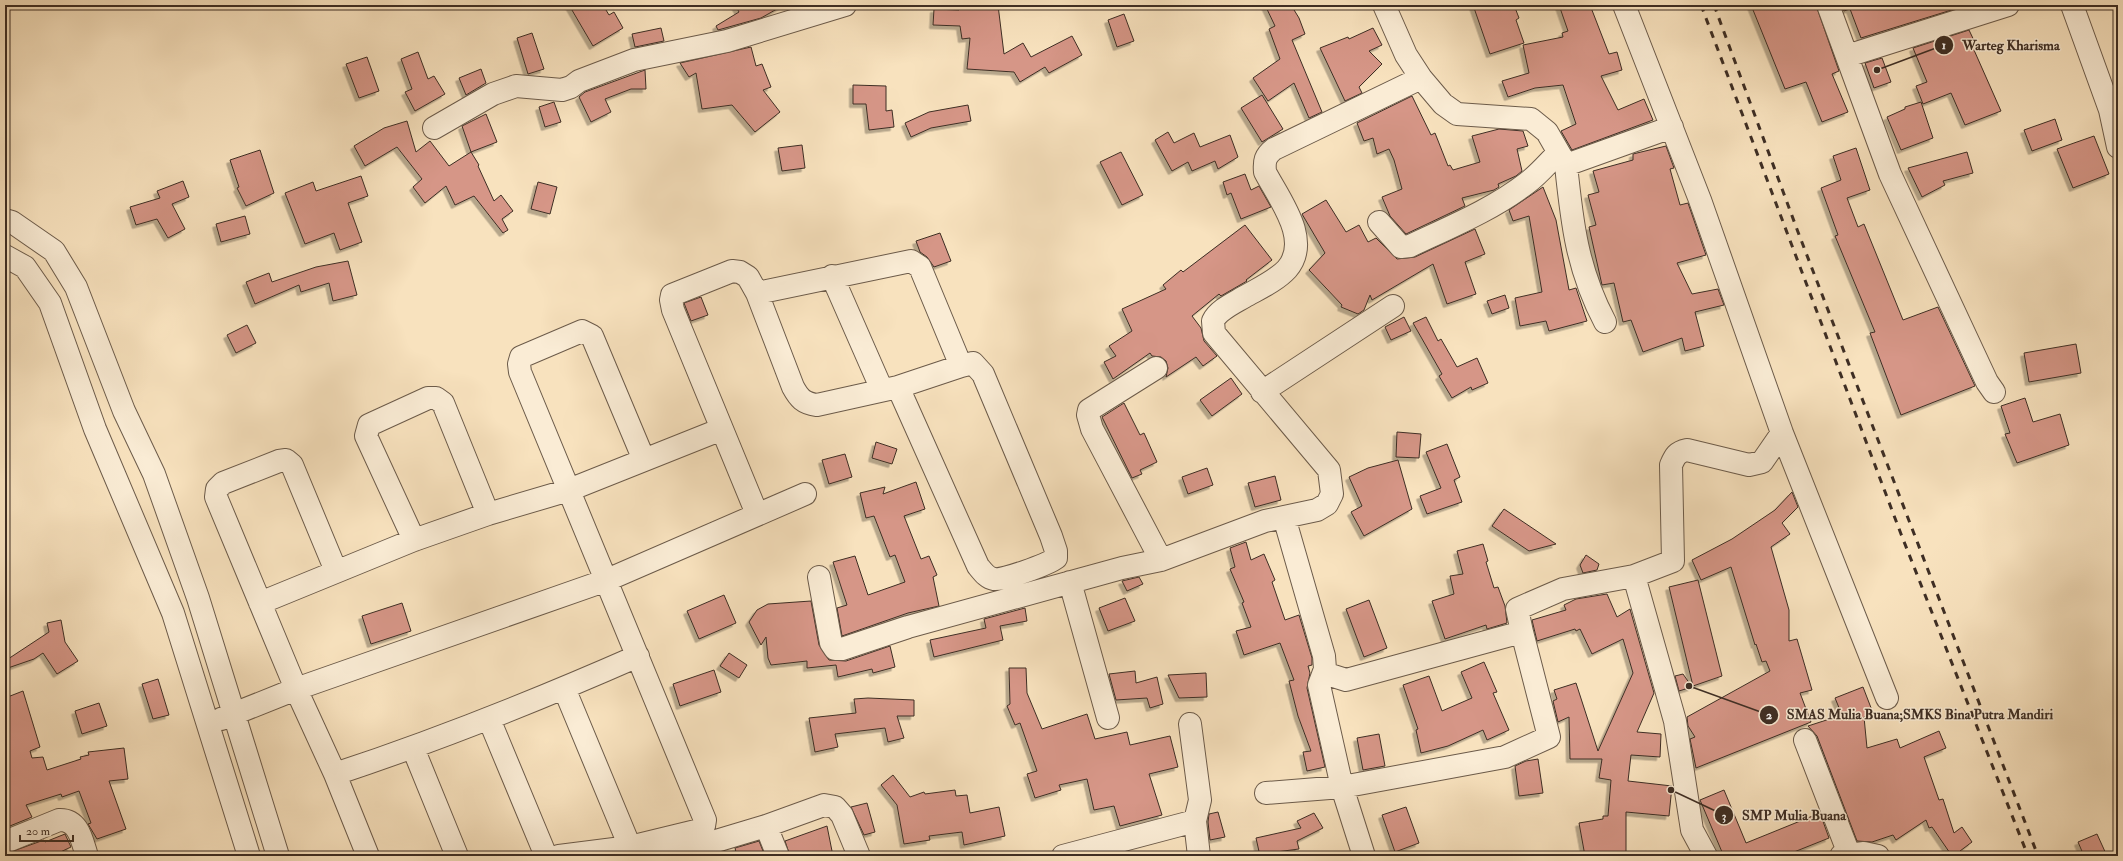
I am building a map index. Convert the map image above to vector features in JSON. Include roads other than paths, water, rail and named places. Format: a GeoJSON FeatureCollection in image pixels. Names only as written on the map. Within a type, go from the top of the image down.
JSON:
{"type":"FeatureCollection","features":[{"type":"Feature","properties":{"kind":"street"},"geometry":{"type":"LineString","coordinates":[[434,128],[493,94],[516,86],[562,90],[571,87],[579,81],[634,60],[727,41],[845,5]]}},
{"type":"Feature","properties":{"kind":"street"},"geometry":{"type":"LineString","coordinates":[[1384,5],[1406,55],[1420,78],[1443,104],[1457,114],[1531,119],[1547,132],[1562,159],[1581,264],[1587,282],[1605,322]]}},
{"type":"Feature","properties":{"kind":"street"},"geometry":{"type":"LineString","coordinates":[[1624,5],[1700,200],[1782,433],[1887,698]]}},
{"type":"Feature","properties":{"kind":"street"},"geometry":{"type":"LineString","coordinates":[[1828,5],[1898,192],[1987,382],[1994,392]]}},
{"type":"Feature","properties":{"kind":"street"},"geometry":{"type":"LineString","coordinates":[[2072,5],[2114,113],[2118,147]]}},
{"type":"Feature","properties":{"kind":"street"},"geometry":{"type":"LineString","coordinates":[[1847,56],[2000,6]]}},
{"type":"Feature","properties":{"kind":"street"},"geometry":{"type":"LineString","coordinates":[[819,577],[831,643],[834,649],[842,649],[908,627],[1070,582],[1161,560],[1244,529],[1317,510],[1327,504],[1332,494],[1332,481],[1329,470],[1214,333],[1212,326],[1215,317],[1228,306],[1263,286],[1287,269],[1296,256],[1295,232],[1265,172],[1264,163],[1267,154],[1274,149],[1420,78]]}},
{"type":"Feature","properties":{"kind":"street"},"geometry":{"type":"LineString","coordinates":[[1379,222],[1397,244],[1401,247],[1410,246],[1470,218],[1503,200],[1562,159],[1672,127]]}},
{"type":"Feature","properties":{"kind":"street"},"geometry":{"type":"LineString","coordinates":[[5,220],[12,222],[54,251],[76,288],[124,411],[154,474],[198,598],[278,856]]}},
{"type":"Feature","properties":{"kind":"street"},"geometry":{"type":"LineString","coordinates":[[5,256],[25,267],[50,303],[96,429],[173,614],[249,856]]}},
{"type":"Feature","properties":{"kind":"street"},"geometry":{"type":"LineString","coordinates":[[757,293],[832,276],[911,261],[916,263],[923,273],[962,366]]}},
{"type":"Feature","properties":{"kind":"street"},"geometry":{"type":"LineString","coordinates":[[757,514],[671,300],[672,295],[678,291],[732,272],[740,272],[748,277],[757,293],[793,386],[801,400],[807,403],[817,404],[890,388],[973,363],[983,374],[1051,536],[1056,551],[1056,558],[1048,564],[996,580],[988,577],[978,566],[890,388],[832,276]]}},
{"type":"Feature","properties":{"kind":"street"},"geometry":{"type":"LineString","coordinates":[[1262,392],[1393,306]]}},
{"type":"Feature","properties":{"kind":"street"},"geometry":{"type":"LineString","coordinates":[[559,856],[630,847],[700,830],[704,826],[705,820],[520,372],[519,364],[521,358],[582,331],[588,332],[592,336],[644,460]]}},
{"type":"Feature","properties":{"kind":"street"},"geometry":{"type":"LineString","coordinates":[[1156,368],[1089,410],[1088,415],[1092,429],[1161,560]]}},
{"type":"Feature","properties":{"kind":"street"},"geometry":{"type":"LineString","coordinates":[[414,540],[366,436],[366,429],[369,425],[428,398],[436,398],[443,403],[488,514]]}},
{"type":"Feature","properties":{"kind":"street"},"geometry":{"type":"LineString","coordinates":[[260,604],[336,571],[414,540],[488,514],[569,490],[722,429]]}},
{"type":"Feature","properties":{"kind":"street"},"geometry":{"type":"LineString","coordinates":[[1266,793],[1342,787],[1505,757],[1549,737],[1517,609],[1563,589],[1634,576],[1672,561],[1671,465],[1675,456],[1681,451],[1687,450],[1748,465],[1755,464],[1762,462],[1782,433]]}},
{"type":"Feature","properties":{"kind":"street"},"geometry":{"type":"LineString","coordinates":[[336,571],[292,465],[286,460],[279,461],[223,483],[217,489],[216,497],[260,604],[296,689],[335,774],[368,856]]}},
{"type":"Feature","properties":{"kind":"street"},"geometry":{"type":"LineString","coordinates":[[208,723],[235,714],[296,689],[607,580],[805,494]]}},
{"type":"Feature","properties":{"kind":"street"},"geometry":{"type":"LineString","coordinates":[[1284,518],[1324,656],[1326,665],[1324,673],[1320,678],[1319,685],[1342,787],[1364,856]]}},
{"type":"Feature","properties":{"kind":"street"},"geometry":{"type":"LineString","coordinates":[[1634,576],[1675,720],[1692,830],[1706,856]]}},
{"type":"Feature","properties":{"kind":"street"},"geometry":{"type":"LineString","coordinates":[[1070,582],[1108,718]]}},
{"type":"Feature","properties":{"kind":"street"},"geometry":{"type":"LineString","coordinates":[[1324,673],[1346,680],[1522,632]]}},
{"type":"Feature","properties":{"kind":"street"},"geometry":{"type":"LineString","coordinates":[[335,774],[413,748],[489,719],[638,656]]}},
{"type":"Feature","properties":{"kind":"street"},"geometry":{"type":"LineString","coordinates":[[564,688],[630,847]]}},
{"type":"Feature","properties":{"kind":"street"},"geometry":{"type":"LineString","coordinates":[[489,719],[546,856]]}},
{"type":"Feature","properties":{"kind":"street"},"geometry":{"type":"LineString","coordinates":[[1190,724],[1200,800],[1195,821],[1199,856]]}},
{"type":"Feature","properties":{"kind":"street"},"geometry":{"type":"LineString","coordinates":[[1806,740],[1845,855],[1864,853],[1878,856]]}},
{"type":"Feature","properties":{"kind":"street"},"geometry":{"type":"LineString","coordinates":[[413,748],[458,856]]}},
{"type":"Feature","properties":{"kind":"street"},"geometry":{"type":"LineString","coordinates":[[666,856],[766,826],[824,805],[835,807],[842,815],[859,856]]}},
{"type":"Feature","properties":{"kind":"street"},"geometry":{"type":"LineString","coordinates":[[5,842],[59,820],[66,820],[74,824],[79,831],[87,856]]}},
{"type":"Feature","properties":{"kind":"street"},"geometry":{"type":"LineString","coordinates":[[1063,856],[1175,825],[1195,821]]}},
{"type":"Feature","properties":{"kind":"street"},"geometry":{"type":"LineString","coordinates":[[766,826],[778,856]]}},
{"type":"Feature","properties":{"kind":"railway"},"geometry":{"type":"LineString","coordinates":[[1701,5],[1901,534],[2028,856]]}},
{"type":"Feature","properties":{"kind":"railway"},"geometry":{"type":"LineString","coordinates":[[1714,5],[1798,232],[2038,856]]}},
{"type":"Feature","properties":{"kind":"place","name":"Warteg Kharisma"},"geometry":{"type":"Point","coordinates":[1877,70]}},
{"type":"Feature","properties":{"kind":"place","name":"SMAS Mulia Buana;SMKS Bina Putra Mandiri"},"geometry":{"type":"Point","coordinates":[1689,686]}},
{"type":"Feature","properties":{"kind":"place","name":"SMP Mulia Buana"},"geometry":{"type":"Point","coordinates":[1671,790]}}]}
